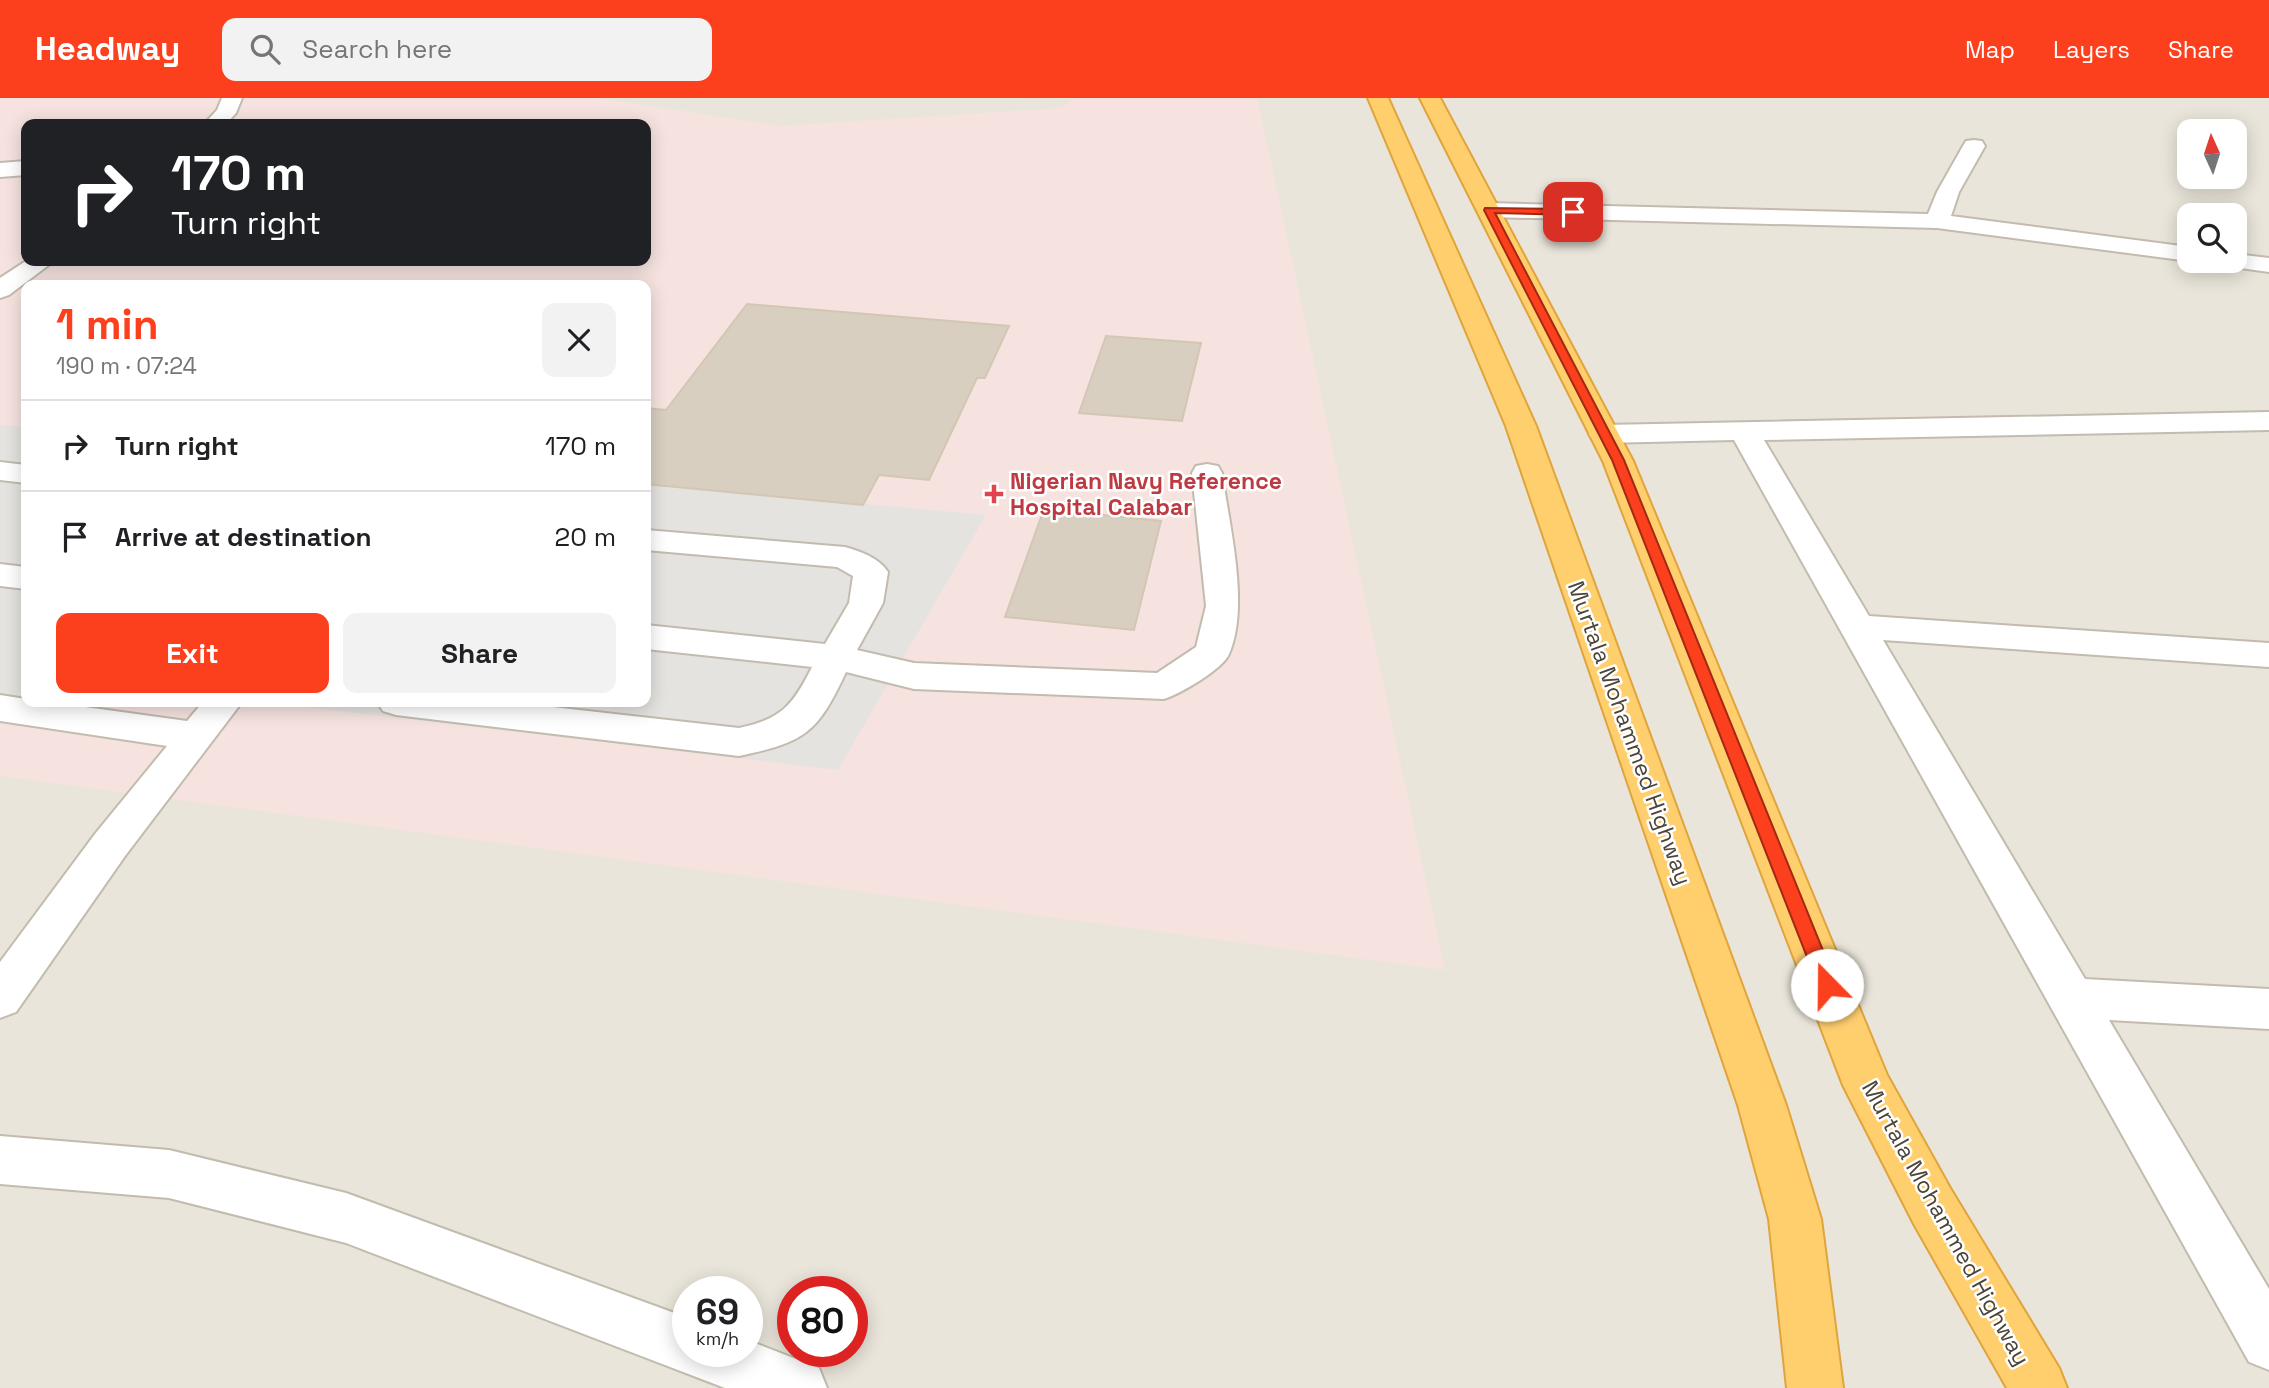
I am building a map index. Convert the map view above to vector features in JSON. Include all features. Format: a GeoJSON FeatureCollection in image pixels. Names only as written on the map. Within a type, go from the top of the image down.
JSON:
{"type":"FeatureCollection","features":[{"type":"Feature","properties":{"kind":"highway","name":"Murtala Mohammed Highway"},"geometry":{"type":"LineString","coordinates":[[1378,98],[1521,426],[1762,1105],[1795,1219],[1815,1388]]}},
{"type":"Feature","properties":{"kind":"highway","name":"Murtala Mohammed Highway"},"geometry":{"type":"LineString","coordinates":[[1430,98],[1618,460],[1867,1085],[1932,1206],[2039,1388]]}},
{"type":"Feature","properties":{"kind":"street"},"geometry":{"type":"LineString","coordinates":[[219,119],[226,113],[232,98]]}},
{"type":"Feature","properties":{"kind":"street"},"geometry":{"type":"LineString","coordinates":[[1937,221],[1948,192],[1974,146]]}},
{"type":"Feature","properties":{"kind":"street"},"geometry":{"type":"LineString","coordinates":[[0,170],[21,168]]}},
{"type":"Feature","properties":{"kind":"street"},"geometry":{"type":"LineString","coordinates":[[1489,210],[1937,221],[2177,252]]}},
{"type":"Feature","properties":{"kind":"street"},"geometry":{"type":"LineString","coordinates":[[2247,262],[2269,265]]}},
{"type":"Feature","properties":{"kind":"street"},"geometry":{"type":"LineString","coordinates":[[0,290],[35,266]]}},
{"type":"Feature","properties":{"kind":"street"},"geometry":{"type":"LineString","coordinates":[[1604,434],[2269,421]]}},
{"type":"Feature","properties":{"kind":"street"},"geometry":{"type":"LineString","coordinates":[[1744,431],[2269,1342]]}},
{"type":"Feature","properties":{"kind":"street"},"geometry":{"type":"LineString","coordinates":[[0,471],[21,473]]}},
{"type":"Feature","properties":{"kind":"street"},"geometry":{"type":"LineString","coordinates":[[651,638],[835,657],[914,676],[1164,685],[1212,653],[1223,606],[1207,473]]}},
{"type":"Feature","properties":{"kind":"street"},"geometry":{"type":"LineString","coordinates":[[440,707],[739,742],[776,734],[811,707],[835,657],[866,603],[871,572],[845,557],[651,540]]}},
{"type":"Feature","properties":{"kind":"street"},"geometry":{"type":"LineString","coordinates":[[0,575],[21,577]]}},
{"type":"Feature","properties":{"kind":"street"},"geometry":{"type":"LineString","coordinates":[[1857,626],[2269,655]]}},
{"type":"Feature","properties":{"kind":"street"},"geometry":{"type":"LineString","coordinates":[[0,998],[110,845],[219,707]]}},
{"type":"Feature","properties":{"kind":"street"},"geometry":{"type":"LineString","coordinates":[[0,708],[194,736]]}},
{"type":"Feature","properties":{"kind":"street"},"geometry":{"type":"LineString","coordinates":[[2071,998],[2269,1009]]}},
{"type":"Feature","properties":{"kind":"street"},"geometry":{"type":"LineString","coordinates":[[0,1160],[169,1174],[346,1217],[672,1340]]}},
{"type":"Feature","properties":{"kind":"street"},"geometry":{"type":"LineString","coordinates":[[743,1367],[799,1388]]}},
{"type":"Feature","properties":{"kind":"shaded area"},"geometry":{"type":"Polygon","coordinates":[[[0,98],[2269,98],[2269,1388],[0,1388],[0,98]]]}},
{"type":"Feature","properties":{"kind":"shaded area","name":"Nigerian Navy Reference Hospital Calabar"},"geometry":{"type":"Polygon","coordinates":[[[0,98],[597,98],[780,126],[1062,108],[1073,98],[1257,98],[1445,970],[0,776],[0,98]]]}},
{"type":"Feature","properties":{"kind":"shaded area"},"geometry":{"type":"Polygon","coordinates":[[[0,425],[21,427],[21,707],[112,707],[98,723],[0,711],[0,425]]]}},
{"type":"Feature","properties":{"kind":"shaded area"},"geometry":{"type":"Polygon","coordinates":[[[651,484],[986,515],[838,770],[305,707],[651,707],[651,484]]]}},
{"type":"Feature","properties":{"kind":"building"},"geometry":{"type":"Polygon","coordinates":[[[747,304],[1009,326],[985,378],[977,378],[929,480],[879,475],[863,505],[651,484],[651,408],[666,410],[747,304]]]}},
{"type":"Feature","properties":{"kind":"building"},"geometry":{"type":"Polygon","coordinates":[[[1106,336],[1201,343],[1182,421],[1079,413],[1106,336]]]}},
{"type":"Feature","properties":{"kind":"building"},"geometry":{"type":"Polygon","coordinates":[[[1044,509],[1161,521],[1134,630],[1005,617],[1044,509]]]}},
{"type":"Feature","properties":{"kind":"place","name":"Nigerian Navy Reference Hospital Calabar"},"geometry":{"type":"Point","coordinates":[994,494]}},
{"type":"Feature","properties":{"kind":"route"},"geometry":{"type":"LineString","coordinates":[[1573,212],[1489,210],[1618,460],[1827,985]]}}]}
